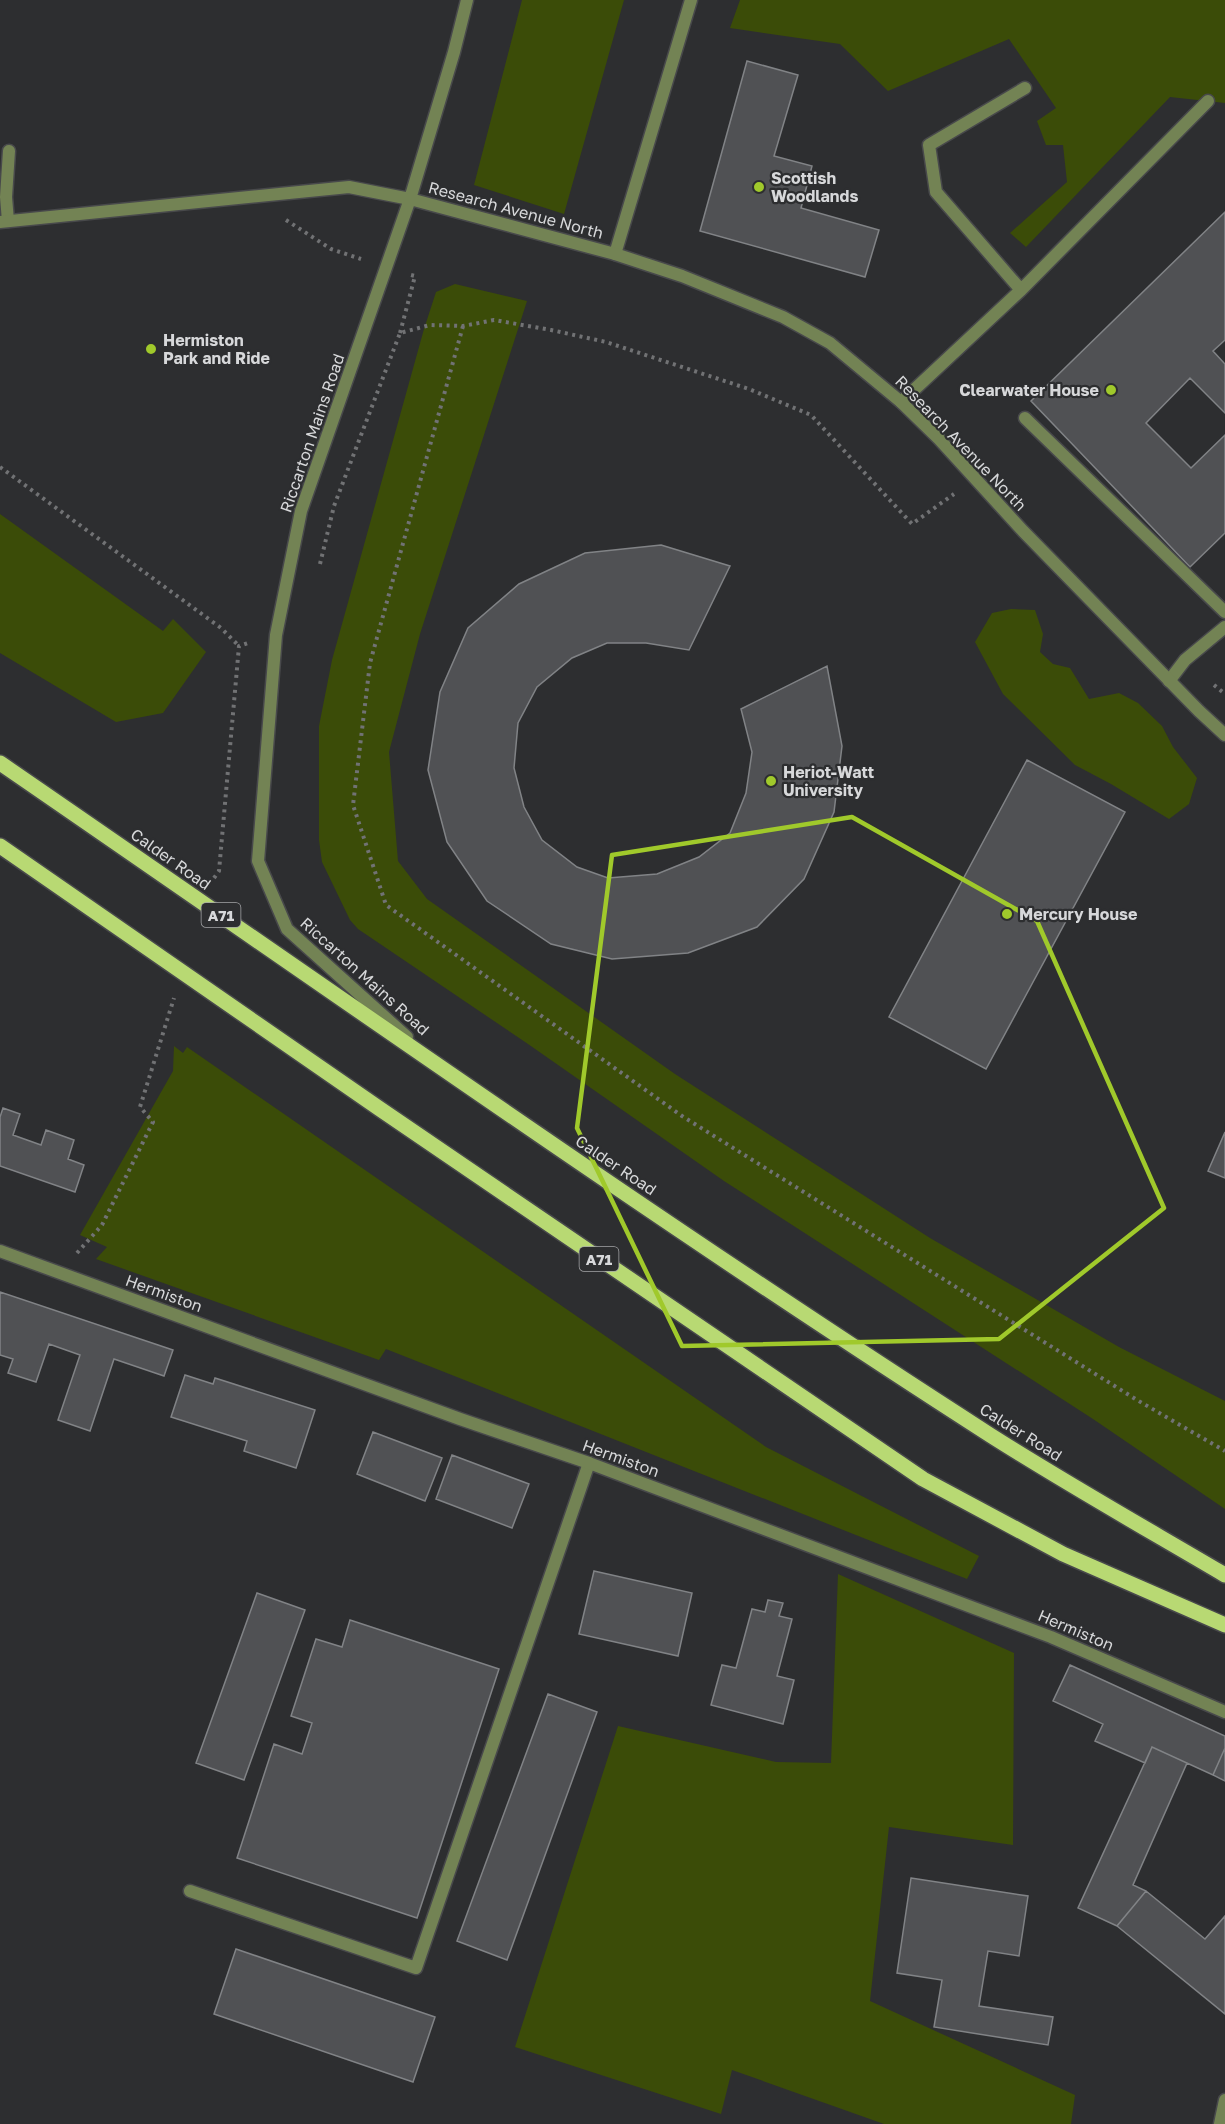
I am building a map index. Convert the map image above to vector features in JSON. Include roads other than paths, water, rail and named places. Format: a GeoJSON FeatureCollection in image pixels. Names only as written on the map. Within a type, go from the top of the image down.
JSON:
{"type":"FeatureCollection","features":[{"type":"Feature","properties":{"kind":"main road","name":"Calder Road"},"geometry":{"type":"LineString","coordinates":[[0,763],[441,1068],[742,1272],[993,1437],[1225,1575]]}},
{"type":"Feature","properties":{"kind":"main road","name":"A71"},"geometry":{"type":"LineString","coordinates":[[0,846],[389,1115],[923,1479],[1063,1554],[1225,1625]]}},
{"type":"Feature","properties":{"kind":"street","name":"Riccarton Mains Road"},"geometry":{"type":"LineString","coordinates":[[441,1068],[287,929],[258,861],[276,636],[301,511],[410,199],[454,52],[467,0]]}},
{"type":"Feature","properties":{"kind":"street"},"geometry":{"type":"LineString","coordinates":[[615,254],[691,0]]}},
{"type":"Feature","properties":{"kind":"street"},"geometry":{"type":"LineString","coordinates":[[1022,290],[936,192],[929,145],[1025,88]]}},
{"type":"Feature","properties":{"kind":"street"},"geometry":{"type":"LineString","coordinates":[[901,402],[1022,290],[1208,101]]}},
{"type":"Feature","properties":{"kind":"street"},"geometry":{"type":"LineString","coordinates":[[4,221],[9,151]]}},
{"type":"Feature","properties":{"kind":"street","name":"Research Avenue North"},"geometry":{"type":"LineString","coordinates":[[4,221],[349,187],[410,199],[615,254],[682,276],[783,317],[830,343],[901,402],[1023,531],[1225,735]]}},
{"type":"Feature","properties":{"kind":"street"},"geometry":{"type":"LineString","coordinates":[[1026,418],[1225,612]]}},
{"type":"Feature","properties":{"kind":"street"},"geometry":{"type":"LineString","coordinates":[[1169,681],[1185,660],[1225,627]]}},
{"type":"Feature","properties":{"kind":"street","name":"Hermiston"},"geometry":{"type":"LineString","coordinates":[[0,1251],[460,1419],[589,1463],[1052,1637],[1225,1712]]}},
{"type":"Feature","properties":{"kind":"street"},"geometry":{"type":"LineString","coordinates":[[190,1891],[417,1968],[589,1463]]}},
{"type":"Feature","properties":{"kind":"street"},"geometry":{"type":"LineString","coordinates":[[1220,2124],[1225,2100]]}},
{"type":"Feature","properties":{"kind":"place","name":"Scottish Woodlands"},"geometry":{"type":"Point","coordinates":[759,187]}},
{"type":"Feature","properties":{"kind":"place","name":"Hermiston Park and Ride"},"geometry":{"type":"Point","coordinates":[151,349]}},
{"type":"Feature","properties":{"kind":"place","name":"Clearwater House"},"geometry":{"type":"Point","coordinates":[1111,390]}},
{"type":"Feature","properties":{"kind":"place","name":"Heriot-Watt University"},"geometry":{"type":"Point","coordinates":[771,781]}},
{"type":"Feature","properties":{"kind":"place","name":"Mercury House"},"geometry":{"type":"Point","coordinates":[1007,914]}}]}
